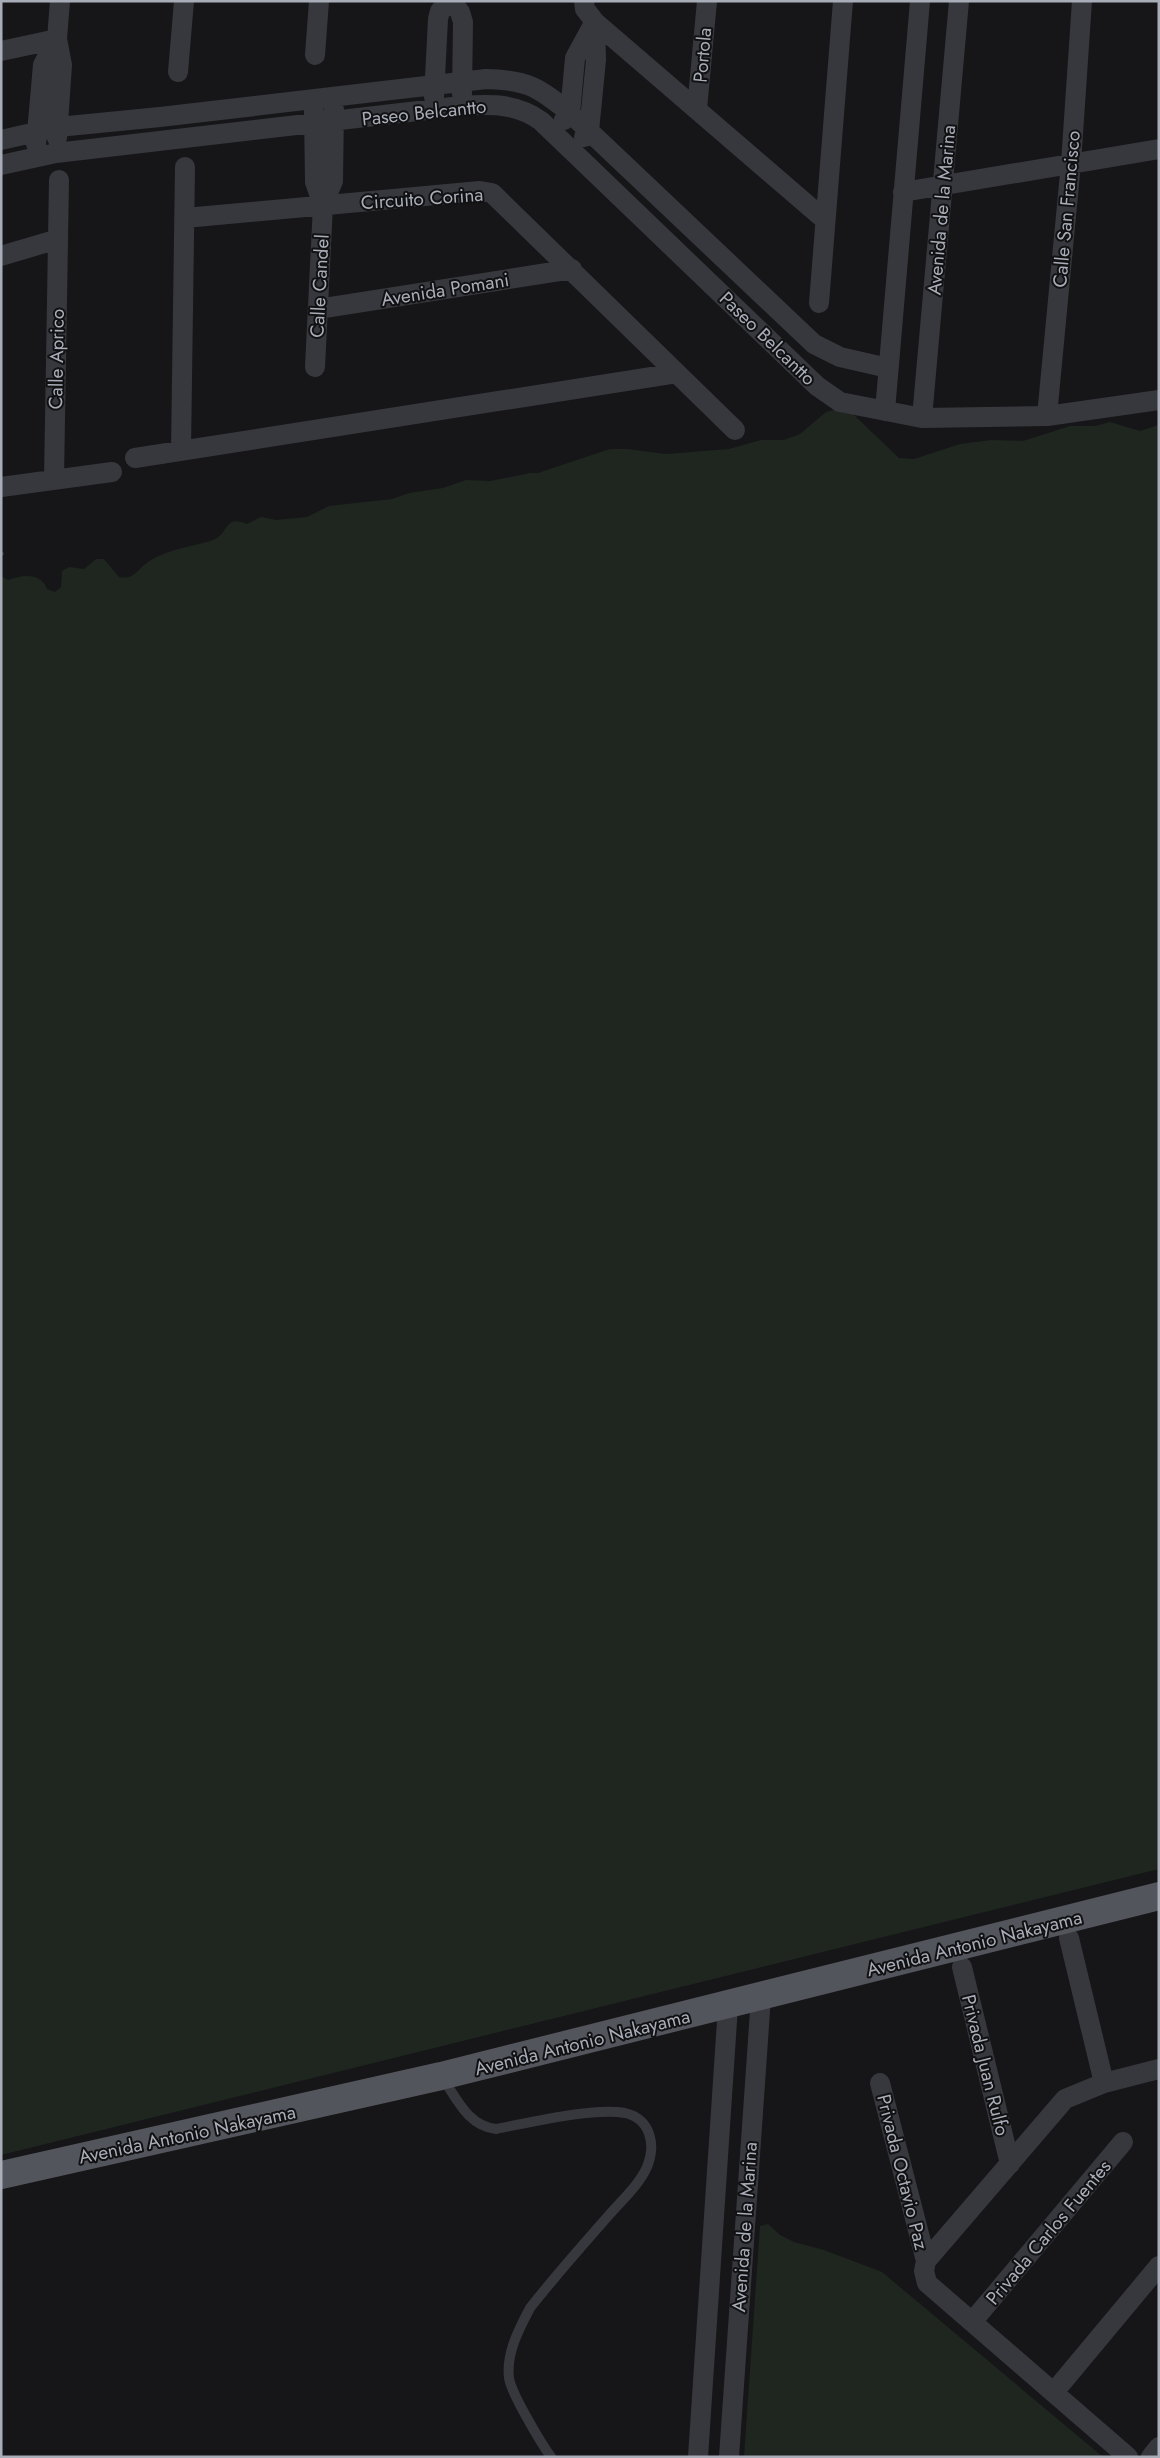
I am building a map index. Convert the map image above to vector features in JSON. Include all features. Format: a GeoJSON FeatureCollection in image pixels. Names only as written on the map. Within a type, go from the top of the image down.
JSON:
{"type":"FeatureCollection","features":[{"type":"Feature","properties":{"kind":"main road","name":"Avenida Antonio Nakayama"},"geometry":{"type":"LineString","coordinates":[[1,2175],[441,2076],[728,2006],[1159,1896]]}},
{"type":"Feature","properties":{"kind":"street"},"geometry":{"type":"LineString","coordinates":[[56,152],[62,65],[57,39],[60,1]]}},
{"type":"Feature","properties":{"kind":"street"},"geometry":{"type":"LineString","coordinates":[[178,72],[184,1]]}},
{"type":"Feature","properties":{"kind":"street"},"geometry":{"type":"LineString","coordinates":[[314,55],[318,1]]}},
{"type":"Feature","properties":{"kind":"street"},"geometry":{"type":"LineString","coordinates":[[434,110],[438,19],[440,12],[450,1],[460,12],[463,22],[461,106]]}},
{"type":"Feature","properties":{"kind":"street"},"geometry":{"type":"LineString","coordinates":[[584,1],[584,9],[595,22],[826,220]]}},
{"type":"Feature","properties":{"kind":"street","name":"Portola"},"geometry":{"type":"LineString","coordinates":[[697,108],[707,1]]}},
{"type":"Feature","properties":{"kind":"street"},"geometry":{"type":"LineString","coordinates":[[819,303],[843,1]]}},
{"type":"Feature","properties":{"kind":"street"},"geometry":{"type":"LineString","coordinates":[[885,411],[920,1]]}},
{"type":"Feature","properties":{"kind":"street","name":"Avenida de la Marina"},"geometry":{"type":"LineString","coordinates":[[922,418],[959,1]]}},
{"type":"Feature","properties":{"kind":"street","name":"Calle San Francisco"},"geometry":{"type":"LineString","coordinates":[[1047,416],[1071,163],[1082,1]]}},
{"type":"Feature","properties":{"kind":"street"},"geometry":{"type":"LineString","coordinates":[[553,133],[570,113],[575,58],[595,22]]}},
{"type":"Feature","properties":{"kind":"street"},"geometry":{"type":"LineString","coordinates":[[573,151],[589,131],[596,60],[595,22]]}},
{"type":"Feature","properties":{"kind":"street"},"geometry":{"type":"LineString","coordinates":[[1,51],[57,39]]}},
{"type":"Feature","properties":{"kind":"street"},"geometry":{"type":"LineString","coordinates":[[35,156],[43,65],[57,39]]}},
{"type":"Feature","properties":{"kind":"street"},"geometry":{"type":"LineString","coordinates":[[574,76],[594,79]]}},
{"type":"Feature","properties":{"kind":"street","name":"Paseo Belcantto"},"geometry":{"type":"LineString","coordinates":[[1,140],[37,130],[58,127],[486,79],[514,80],[545,92],[570,113],[814,344],[840,357],[888,368]]}},
{"type":"Feature","properties":{"kind":"street","name":"Calle Candel"},"geometry":{"type":"LineString","coordinates":[[315,367],[323,205],[315,182],[324,130],[324,98]]}},
{"type":"Feature","properties":{"kind":"street","name":"Paseo Belcantto"},"geometry":{"type":"LineString","coordinates":[[1,165],[56,152],[324,130],[461,106],[504,105],[520,109],[541,121],[817,386],[840,402],[922,418],[1047,416],[1159,400]]}},
{"type":"Feature","properties":{"kind":"street"},"geometry":{"type":"LineString","coordinates":[[903,192],[1159,149]]}},
{"type":"Feature","properties":{"kind":"street"},"geometry":{"type":"LineString","coordinates":[[181,450],[185,167]]}},
{"type":"Feature","properties":{"kind":"street","name":"Calle Aprico"},"geometry":{"type":"LineString","coordinates":[[54,480],[59,180]]}},
{"type":"Feature","properties":{"kind":"street","name":"Circuito Corina"},"geometry":{"type":"LineString","coordinates":[[185,218],[480,191],[492,193],[735,430]]}},
{"type":"Feature","properties":{"kind":"street"},"geometry":{"type":"LineString","coordinates":[[1,256],[58,238]]}},
{"type":"Feature","properties":{"kind":"street","name":"Avenida Pomani"},"geometry":{"type":"LineString","coordinates":[[318,309],[572,269]]}},
{"type":"Feature","properties":{"kind":"street"},"geometry":{"type":"LineString","coordinates":[[797,366],[814,344]]}},
{"type":"Feature","properties":{"kind":"street"},"geometry":{"type":"LineString","coordinates":[[135,458],[677,373]]}},
{"type":"Feature","properties":{"kind":"street"},"geometry":{"type":"LineString","coordinates":[[1,487],[112,472]]}},
{"type":"Feature","properties":{"kind":"street"},"geometry":{"type":"LineString","coordinates":[[1069,1938],[1104,2083]]}},
{"type":"Feature","properties":{"kind":"street","name":"Privada Juan Rulfo"},"geometry":{"type":"LineString","coordinates":[[962,1967],[1010,2164]]}},
{"type":"Feature","properties":{"kind":"street","name":"Avenida de la Marina"},"geometry":{"type":"LineString","coordinates":[[729,2457],[761,1997]]}},
{"type":"Feature","properties":{"kind":"street","name":"Avenida de la Marina"},"geometry":{"type":"LineString","coordinates":[[698,2457],[728,2006]]}},
{"type":"Feature","properties":{"kind":"street"},"geometry":{"type":"LineString","coordinates":[[926,2261],[1065,2099],[1104,2083],[1159,2069]]}},
{"type":"Feature","properties":{"kind":"street","name":"Privada Octavio Paz"},"geometry":{"type":"LineString","coordinates":[[880,2083],[926,2261],[924,2271],[927,2283],[972,2322]]}},
{"type":"Feature","properties":{"kind":"street","name":"Privada Carlos Fuentes"},"geometry":{"type":"LineString","coordinates":[[972,2322],[1123,2142]]}},
{"type":"Feature","properties":{"kind":"street"},"geometry":{"type":"LineString","coordinates":[[1054,2392],[1159,2266]]}},
{"type":"Feature","properties":{"kind":"street"},"geometry":{"type":"LineString","coordinates":[[972,2322],[1128,2457]]}},
{"type":"Feature","properties":{"kind":"street"},"geometry":{"type":"LineString","coordinates":[[1151,2457],[1159,2447]]}},
{"type":"Feature","properties":{"kind":"lane"},"geometry":{"type":"LineString","coordinates":[[441,2076],[471,2119],[486,2128],[496,2130],[587,2114],[624,2113],[637,2117],[643,2123],[652,2139],[652,2152],[641,2179],[530,2308],[519,2330],[510,2356],[509,2379],[543,2446],[551,2457]]}},
{"type":"Feature","properties":{"kind":"shaded area"},"geometry":{"type":"Polygon","coordinates":[[[841,408],[854,415],[899,458],[914,459],[960,444],[991,440],[1023,441],[1070,426],[1095,426],[1110,422],[1140,431],[1159,425],[1159,1869],[1,2155],[1,576],[8,580],[25,576],[36,577],[47,589],[55,592],[61,587],[62,571],[69,567],[84,569],[96,559],[104,559],[119,577],[129,577],[156,557],[213,540],[222,534],[227,526],[234,521],[247,524],[261,517],[276,520],[307,517],[329,506],[392,499],[409,493],[443,488],[466,480],[490,481],[538,473],[610,449],[627,449],[666,454],[729,449],[761,440],[784,440],[800,434],[826,412],[841,408]]]}},
{"type":"Feature","properties":{"kind":"shaded area"},"geometry":{"type":"Polygon","coordinates":[[[768,2224],[780,2235],[794,2242],[824,2250],[882,2272],[1103,2457],[744,2457],[760,2226],[768,2224]]]}}]}
